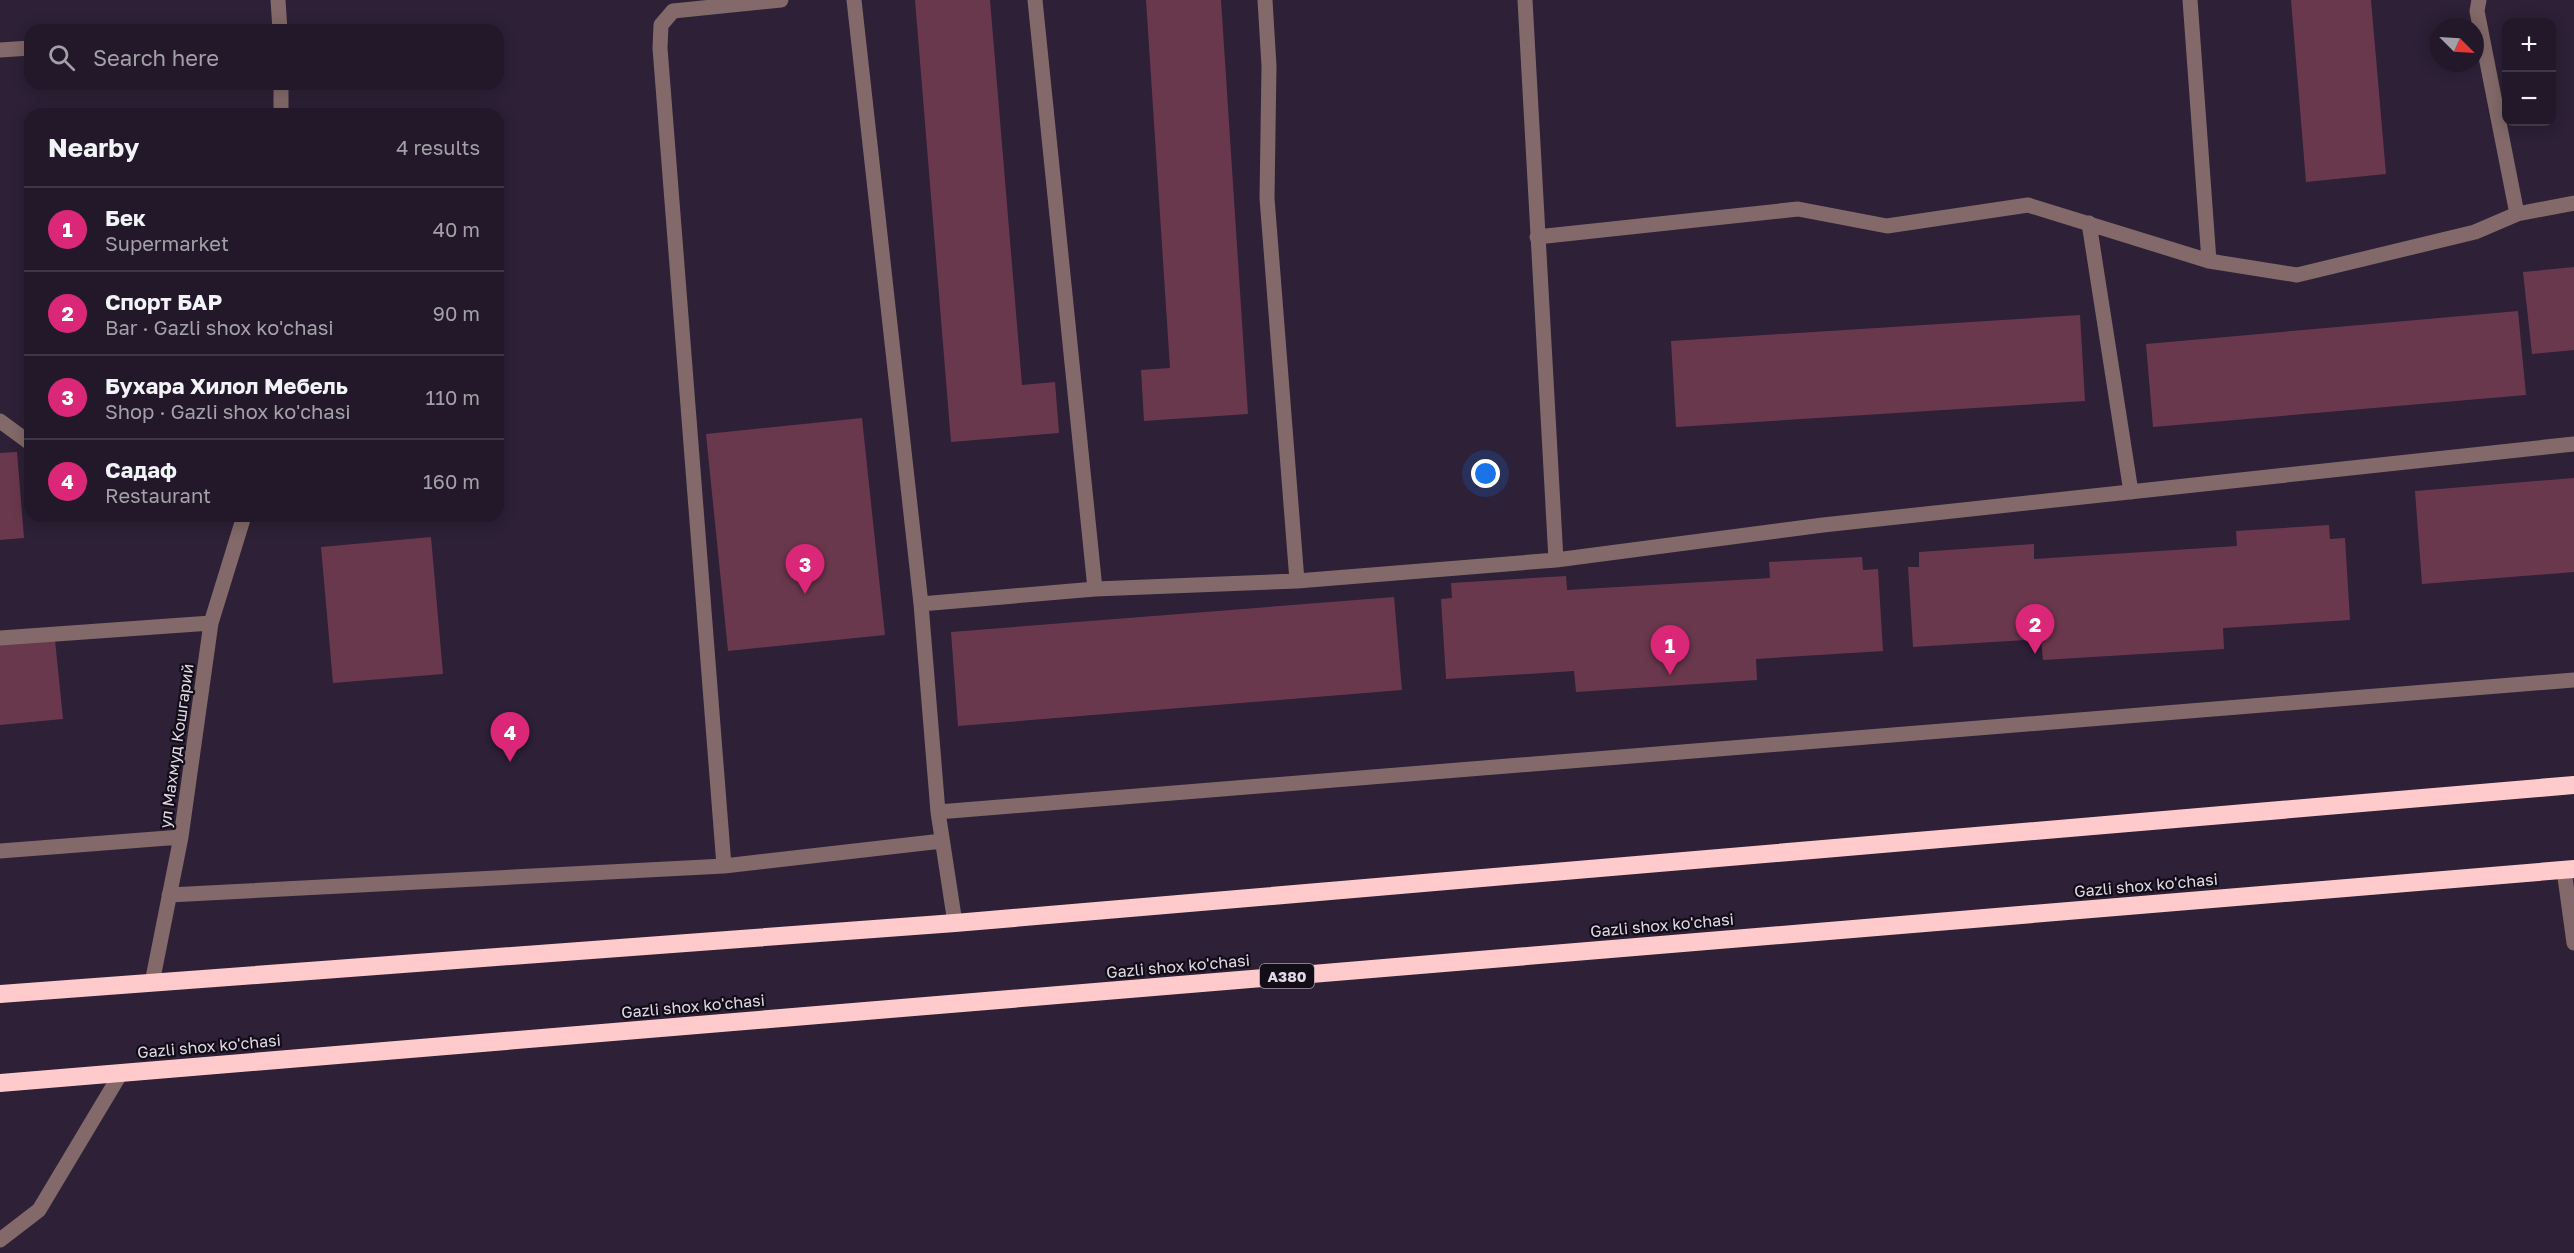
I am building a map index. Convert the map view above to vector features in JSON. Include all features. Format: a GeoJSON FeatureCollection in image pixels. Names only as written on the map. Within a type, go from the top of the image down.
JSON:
{"type":"FeatureCollection","features":[{"type":"Feature","properties":{"kind":"highway"},"geometry":{"type":"LineString","coordinates":[[0,994],[954,923],[2574,785]]}},
{"type":"Feature","properties":{"kind":"highway","name":"Gazli shox ko'chasi"},"geometry":{"type":"LineString","coordinates":[[0,1083],[2569,869]]}},
{"type":"Feature","properties":{"kind":"street"},"geometry":{"type":"LineString","coordinates":[[278,0],[280,24]]}},
{"type":"Feature","properties":{"kind":"street"},"geometry":{"type":"LineString","coordinates":[[724,866],[660,48],[661,25],[673,11],[781,0]]}},
{"type":"Feature","properties":{"kind":"street"},"geometry":{"type":"LineString","coordinates":[[854,0],[921,604],[938,812],[954,923]]}},
{"type":"Feature","properties":{"kind":"street"},"geometry":{"type":"LineString","coordinates":[[1035,0],[1095,589]]}},
{"type":"Feature","properties":{"kind":"street"},"geometry":{"type":"LineString","coordinates":[[1265,0],[1269,66],[1267,198],[1297,581]]}},
{"type":"Feature","properties":{"kind":"street"},"geometry":{"type":"LineString","coordinates":[[1525,0],[1556,560]]}},
{"type":"Feature","properties":{"kind":"street"},"geometry":{"type":"LineString","coordinates":[[2190,0],[2209,261]]}},
{"type":"Feature","properties":{"kind":"street"},"geometry":{"type":"LineString","coordinates":[[2479,0],[2477,11],[2517,214]]}},
{"type":"Feature","properties":{"kind":"street"},"geometry":{"type":"LineString","coordinates":[[0,50],[24,48]]}},
{"type":"Feature","properties":{"kind":"street"},"geometry":{"type":"LineString","coordinates":[[281,90],[281,108]]}},
{"type":"Feature","properties":{"kind":"street"},"geometry":{"type":"LineString","coordinates":[[1537,237],[1798,209],[1887,226],[2028,205],[2209,261],[2297,275],[2475,232],[2517,214],[2574,203]]}},
{"type":"Feature","properties":{"kind":"street"},"geometry":{"type":"LineString","coordinates":[[2089,223],[2131,492]]}},
{"type":"Feature","properties":{"kind":"street"},"geometry":{"type":"LineString","coordinates":[[0,421],[24,439]]}},
{"type":"Feature","properties":{"kind":"street"},"geometry":{"type":"LineString","coordinates":[[921,604],[1095,589],[1297,581],[1556,560],[1823,525],[2574,444]]}},
{"type":"Feature","properties":{"kind":"street","name":"ул Махмуд Кошгарий"},"geometry":{"type":"LineString","coordinates":[[152,983],[181,837],[212,623],[242,522]]}},
{"type":"Feature","properties":{"kind":"street"},"geometry":{"type":"LineString","coordinates":[[0,638],[212,623]]}},
{"type":"Feature","properties":{"kind":"street"},"geometry":{"type":"LineString","coordinates":[[938,812],[2574,680]]}},
{"type":"Feature","properties":{"kind":"street"},"geometry":{"type":"LineString","coordinates":[[0,851],[181,837]]}},
{"type":"Feature","properties":{"kind":"street"},"geometry":{"type":"LineString","coordinates":[[169,896],[724,866],[942,841]]}},
{"type":"Feature","properties":{"kind":"street"},"geometry":{"type":"LineString","coordinates":[[2569,869],[2574,943]]}},
{"type":"Feature","properties":{"kind":"street"},"geometry":{"type":"LineString","coordinates":[[0,1240],[39,1210],[121,1073]]}},
{"type":"Feature","properties":{"kind":"building"},"geometry":{"type":"Polygon","coordinates":[[[915,0],[990,0],[1022,385],[1055,382],[1059,433],[951,442],[915,0]]]}},
{"type":"Feature","properties":{"kind":"building"},"geometry":{"type":"Polygon","coordinates":[[[1146,0],[1221,0],[1248,414],[1144,421],[1141,370],[1170,368],[1146,0]]]}},
{"type":"Feature","properties":{"kind":"building"},"geometry":{"type":"Polygon","coordinates":[[[2291,0],[2371,0],[2386,174],[2306,182],[2291,0]]]}},
{"type":"Feature","properties":{"kind":"building"},"geometry":{"type":"Polygon","coordinates":[[[2574,267],[2574,350],[2532,354],[2523,272],[2574,267]]]}},
{"type":"Feature","properties":{"kind":"building"},"geometry":{"type":"Polygon","coordinates":[[[2518,311],[2526,395],[2153,427],[2146,344],[2518,311]]]}},
{"type":"Feature","properties":{"kind":"building"},"geometry":{"type":"Polygon","coordinates":[[[2080,315],[2085,401],[1676,427],[1671,341],[2080,315]]]}},
{"type":"Feature","properties":{"kind":"building"},"geometry":{"type":"Polygon","coordinates":[[[862,418],[885,635],[728,651],[706,434],[862,418]]]}},
{"type":"Feature","properties":{"kind":"building"},"geometry":{"type":"Polygon","coordinates":[[[17,452],[24,538],[0,540],[0,453],[17,452]]]}},
{"type":"Feature","properties":{"kind":"building"},"geometry":{"type":"Polygon","coordinates":[[[2574,478],[2574,572],[2422,584],[2415,491],[2574,478]]]}},
{"type":"Feature","properties":{"kind":"building"},"geometry":{"type":"Polygon","coordinates":[[[2329,525],[2330,539],[2345,538],[2350,620],[2223,628],[2224,649],[2043,660],[2041,639],[1913,647],[1908,567],[1919,567],[1919,552],[2034,544],[2034,559],[2237,546],[2236,531],[2329,525]]]}},
{"type":"Feature","properties":{"kind":"building"},"geometry":{"type":"Polygon","coordinates":[[[431,537],[443,674],[333,683],[321,547],[431,537]]]}},
{"type":"Feature","properties":{"kind":"building"},"geometry":{"type":"Polygon","coordinates":[[[1862,557],[1863,570],[1878,569],[1883,651],[1756,659],[1757,680],[1576,692],[1574,671],[1446,679],[1441,599],[1452,598],[1451,583],[1566,576],[1567,590],[1770,578],[1769,562],[1862,557]]]}},
{"type":"Feature","properties":{"kind":"building"},"geometry":{"type":"Polygon","coordinates":[[[1394,597],[1402,690],[958,726],[951,632],[1394,597]]]}},
{"type":"Feature","properties":{"kind":"building"},"geometry":{"type":"Polygon","coordinates":[[[55,640],[63,719],[0,725],[0,645],[55,640]]]}},
{"type":"Feature","properties":{"kind":"place","name":"Бухара Хилол Мебель"},"geometry":{"type":"Point","coordinates":[805,594]}},
{"type":"Feature","properties":{"kind":"place","name":"Спорт БАР"},"geometry":{"type":"Point","coordinates":[2035,654]}},
{"type":"Feature","properties":{"kind":"place","name":"Бек"},"geometry":{"type":"Point","coordinates":[1670,675]}},
{"type":"Feature","properties":{"kind":"place","name":"Садаф"},"geometry":{"type":"Point","coordinates":[510,762]}}]}
